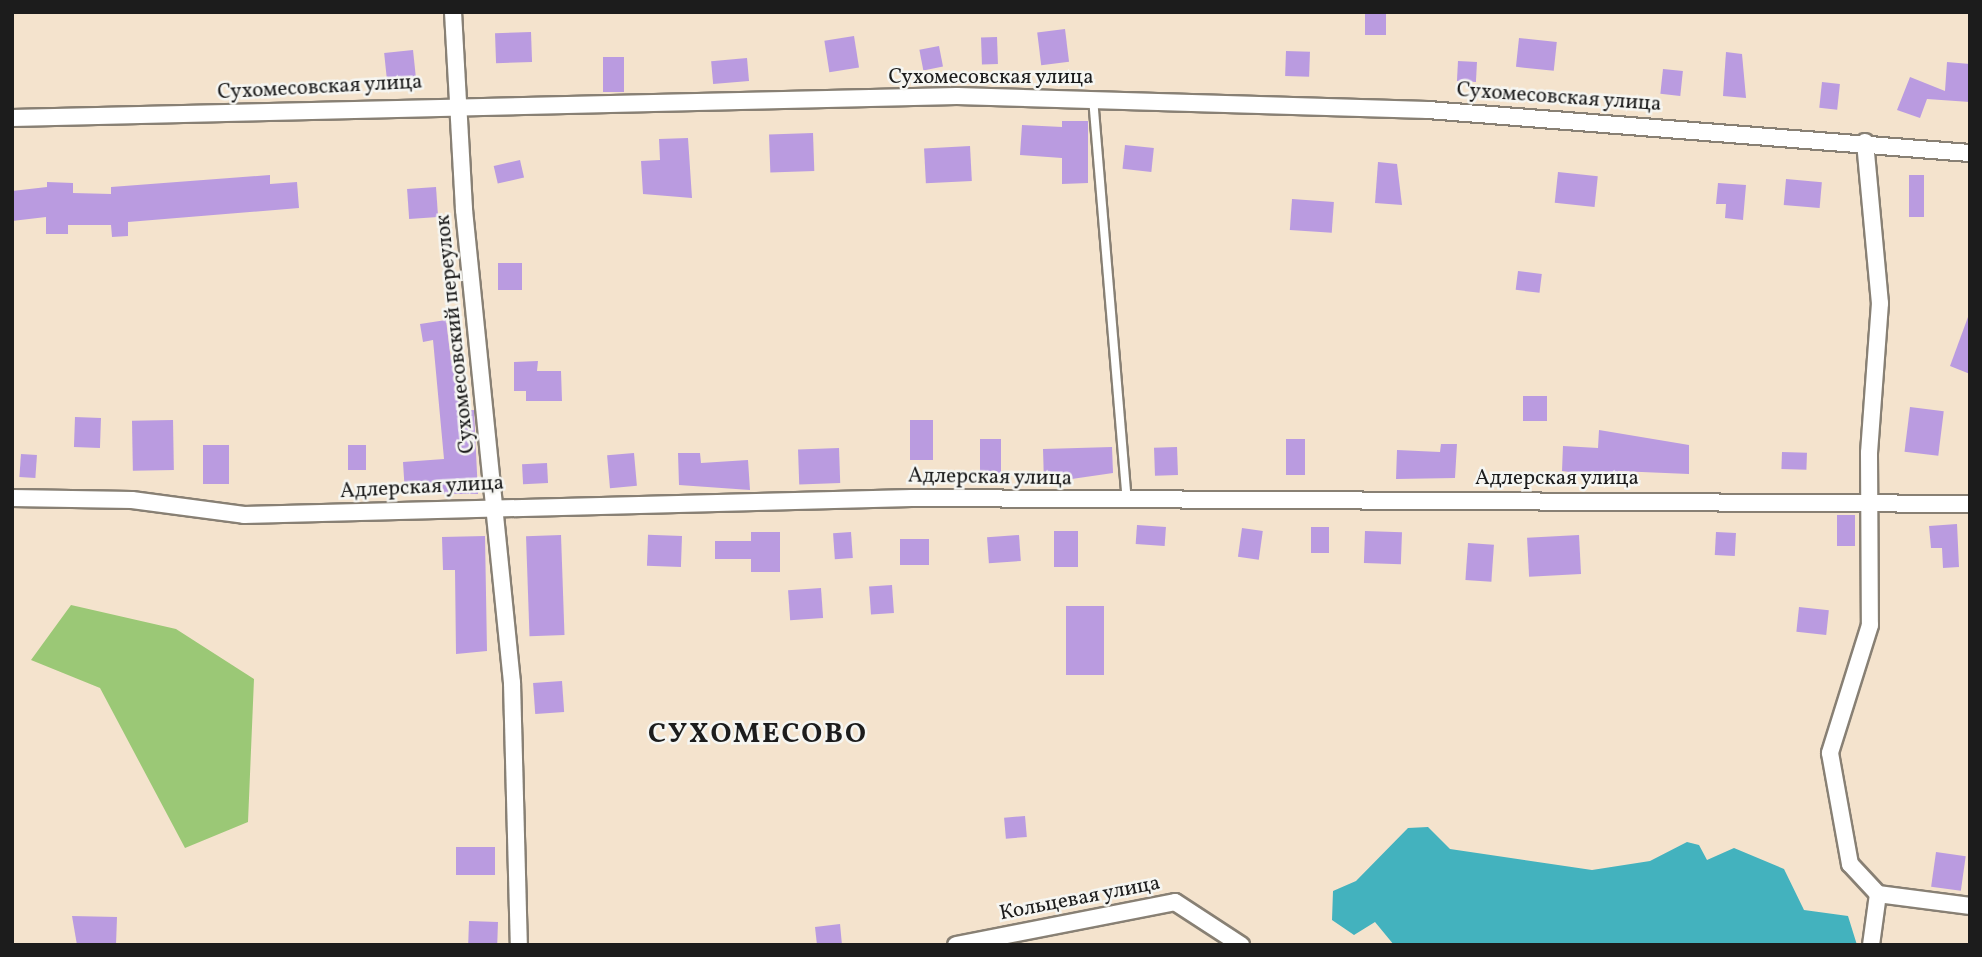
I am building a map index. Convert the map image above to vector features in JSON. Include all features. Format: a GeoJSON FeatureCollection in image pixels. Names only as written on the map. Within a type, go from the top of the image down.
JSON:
{"type":"FeatureCollection","features":[{"type":"Feature","properties":{"kind":"street","name":"Сухомесовский переулок"},"geometry":{"type":"LineString","coordinates":[[453,12],[461,111],[464,210],[512,682],[519,945]]}},
{"type":"Feature","properties":{"kind":"street","name":"Сухомесовская улица"},"geometry":{"type":"LineString","coordinates":[[12,118],[445,103],[461,111],[957,96],[1428,110],[1865,142],[1970,153]]}},
{"type":"Feature","properties":{"kind":"street"},"geometry":{"type":"LineString","coordinates":[[1865,142],[1880,303],[1869,500],[1870,625],[1830,752],[1850,864],[1878,894],[1970,906]]}},
{"type":"Feature","properties":{"kind":"street","name":"Адлерская улица"},"geometry":{"type":"LineString","coordinates":[[12,498],[132,500],[244,515],[494,504],[1127,500],[1969,501]]}},
{"type":"Feature","properties":{"kind":"street"},"geometry":{"type":"LineString","coordinates":[[1871,945],[1878,894]]}},
{"type":"Feature","properties":{"kind":"street","name":"Кольцевая улица"},"geometry":{"type":"LineString","coordinates":[[956,945],[1175,902],[1241,945]]}},
{"type":"Feature","properties":{"kind":"lane"},"geometry":{"type":"LineString","coordinates":[[1093,99],[1127,500]]}},
{"type":"Feature","properties":{"kind":"green space"},"geometry":{"type":"Polygon","coordinates":[[[71,605],[176,629],[254,679],[248,822],[185,848],[100,688],[31,660],[71,605]]]}},
{"type":"Feature","properties":{"kind":"water"},"geometry":{"type":"Polygon","coordinates":[[[1428,827],[1450,849],[1592,870],[1650,861],[1687,842],[1699,845],[1707,860],[1734,848],[1784,869],[1804,910],[1848,916],[1857,945],[1394,945],[1375,922],[1354,935],[1332,920],[1333,891],[1356,881],[1408,828],[1428,827]]]}},
{"type":"Feature","properties":{"kind":"building"},"geometry":{"type":"Polygon","coordinates":[[[1365,12],[1386,12],[1386,35],[1365,35],[1365,12]]]}},
{"type":"Feature","properties":{"kind":"building"},"geometry":{"type":"Polygon","coordinates":[[[1065,29],[1069,62],[1041,65],[1037,32],[1065,29]]]}},
{"type":"Feature","properties":{"kind":"building"},"geometry":{"type":"Polygon","coordinates":[[[531,32],[532,62],[496,63],[495,33],[531,32]]]}},
{"type":"Feature","properties":{"kind":"building"},"geometry":{"type":"Polygon","coordinates":[[[854,36],[859,68],[829,72],[824,41],[854,36]]]}},
{"type":"Feature","properties":{"kind":"building"},"geometry":{"type":"Polygon","coordinates":[[[997,37],[998,64],[982,65],[981,38],[997,37]]]}},
{"type":"Feature","properties":{"kind":"building"},"geometry":{"type":"Polygon","coordinates":[[[1519,38],[1557,42],[1554,71],[1516,67],[1519,38]]]}},
{"type":"Feature","properties":{"kind":"building"},"geometry":{"type":"Polygon","coordinates":[[[939,46],[943,67],[923,70],[919,50],[939,46]]]}},
{"type":"Feature","properties":{"kind":"building"},"geometry":{"type":"Polygon","coordinates":[[[413,50],[416,77],[387,80],[384,53],[413,50]]]}},
{"type":"Feature","properties":{"kind":"building"},"geometry":{"type":"Polygon","coordinates":[[[1286,51],[1310,52],[1309,77],[1285,76],[1286,51]]]}},
{"type":"Feature","properties":{"kind":"building"},"geometry":{"type":"Polygon","coordinates":[[[1726,52],[1742,54],[1746,98],[1723,96],[1726,52]]]}},
{"type":"Feature","properties":{"kind":"building"},"geometry":{"type":"Polygon","coordinates":[[[603,57],[624,57],[624,92],[603,92],[603,57]]]}},
{"type":"Feature","properties":{"kind":"building"},"geometry":{"type":"Polygon","coordinates":[[[747,58],[749,81],[713,84],[711,61],[747,58]]]}},
{"type":"Feature","properties":{"kind":"building"},"geometry":{"type":"Polygon","coordinates":[[[1458,61],[1477,62],[1476,82],[1457,81],[1458,61]]]}},
{"type":"Feature","properties":{"kind":"building"},"geometry":{"type":"Polygon","coordinates":[[[1947,62],[1970,64],[1970,102],[1927,99],[1920,118],[1897,110],[1910,77],[1945,91],[1947,62]]]}},
{"type":"Feature","properties":{"kind":"building"},"geometry":{"type":"Polygon","coordinates":[[[1663,69],[1683,71],[1680,96],[1660,94],[1663,69]]]}},
{"type":"Feature","properties":{"kind":"building"},"geometry":{"type":"Polygon","coordinates":[[[1822,82],[1840,84],[1837,110],[1819,108],[1822,82]]]}},
{"type":"Feature","properties":{"kind":"building"},"geometry":{"type":"Polygon","coordinates":[[[1062,121],[1088,121],[1088,183],[1062,184],[1062,158],[1020,155],[1022,125],[1062,127],[1062,121]]]}},
{"type":"Feature","properties":{"kind":"building"},"geometry":{"type":"Polygon","coordinates":[[[813,133],[814,171],[770,173],[769,135],[813,133]]]}},
{"type":"Feature","properties":{"kind":"building"},"geometry":{"type":"Polygon","coordinates":[[[688,138],[692,198],[643,194],[641,161],[660,160],[659,139],[688,138]]]}},
{"type":"Feature","properties":{"kind":"building"},"geometry":{"type":"Polygon","coordinates":[[[1125,145],[1154,148],[1151,172],[1122,169],[1125,145]]]}},
{"type":"Feature","properties":{"kind":"building"},"geometry":{"type":"Polygon","coordinates":[[[970,146],[972,181],[926,183],[924,148],[970,146]]]}},
{"type":"Feature","properties":{"kind":"building"},"geometry":{"type":"Polygon","coordinates":[[[520,160],[524,178],[498,184],[494,166],[520,160]]]}},
{"type":"Feature","properties":{"kind":"building"},"geometry":{"type":"Polygon","coordinates":[[[1378,162],[1397,164],[1402,205],[1375,203],[1378,162]]]}},
{"type":"Feature","properties":{"kind":"building"},"geometry":{"type":"Polygon","coordinates":[[[1558,172],[1598,176],[1595,207],[1555,203],[1558,172]]]}},
{"type":"Feature","properties":{"kind":"building"},"geometry":{"type":"Polygon","coordinates":[[[270,175],[270,184],[297,182],[299,208],[128,222],[128,236],[112,237],[111,225],[68,225],[68,234],[46,234],[46,217],[12,221],[12,191],[47,187],[47,182],[73,183],[73,193],[111,194],[111,187],[270,175]]]}},
{"type":"Feature","properties":{"kind":"building"},"geometry":{"type":"Polygon","coordinates":[[[1909,175],[1924,175],[1924,217],[1909,217],[1909,175]]]}},
{"type":"Feature","properties":{"kind":"building"},"geometry":{"type":"Polygon","coordinates":[[[1786,179],[1822,182],[1820,208],[1784,205],[1786,179]]]}},
{"type":"Feature","properties":{"kind":"building"},"geometry":{"type":"Polygon","coordinates":[[[1718,183],[1746,185],[1743,220],[1725,218],[1726,204],[1716,204],[1718,183]]]}},
{"type":"Feature","properties":{"kind":"building"},"geometry":{"type":"Polygon","coordinates":[[[436,187],[438,217],[409,219],[407,189],[436,187]]]}},
{"type":"Feature","properties":{"kind":"building"},"geometry":{"type":"Polygon","coordinates":[[[1292,199],[1334,202],[1332,233],[1290,230],[1292,199]]]}},
{"type":"Feature","properties":{"kind":"building"},"geometry":{"type":"Polygon","coordinates":[[[498,263],[522,263],[522,290],[498,290],[498,263]]]}},
{"type":"Feature","properties":{"kind":"building"},"geometry":{"type":"Polygon","coordinates":[[[1518,271],[1542,274],[1540,293],[1516,290],[1518,271]]]}},
{"type":"Feature","properties":{"kind":"building"},"geometry":{"type":"Polygon","coordinates":[[[1970,317],[1970,374],[1950,366],[1970,317]]]}},
{"type":"Feature","properties":{"kind":"building"},"geometry":{"type":"Polygon","coordinates":[[[446,320],[451,360],[459,359],[462,411],[474,410],[478,494],[405,494],[403,462],[444,459],[433,340],[423,342],[420,324],[446,320]]]}},
{"type":"Feature","properties":{"kind":"building"},"geometry":{"type":"Polygon","coordinates":[[[538,361],[537,371],[561,371],[562,401],[526,401],[526,391],[514,391],[514,362],[538,361]]]}},
{"type":"Feature","properties":{"kind":"building"},"geometry":{"type":"Polygon","coordinates":[[[1523,396],[1547,396],[1547,421],[1523,421],[1523,396]]]}},
{"type":"Feature","properties":{"kind":"building"},"geometry":{"type":"Polygon","coordinates":[[[1910,407],[1944,411],[1938,456],[1905,452],[1910,407]]]}},
{"type":"Feature","properties":{"kind":"building"},"geometry":{"type":"Polygon","coordinates":[[[75,417],[101,418],[100,448],[74,447],[75,417]]]}},
{"type":"Feature","properties":{"kind":"building"},"geometry":{"type":"Polygon","coordinates":[[[173,420],[174,470],[133,471],[132,421],[173,420]]]}},
{"type":"Feature","properties":{"kind":"building"},"geometry":{"type":"Polygon","coordinates":[[[910,420],[933,420],[933,460],[910,460],[910,420]]]}},
{"type":"Feature","properties":{"kind":"building"},"geometry":{"type":"Polygon","coordinates":[[[1599,430],[1689,445],[1689,474],[1618,471],[1618,478],[1562,471],[1563,446],[1598,448],[1599,430]]]}},
{"type":"Feature","properties":{"kind":"building"},"geometry":{"type":"Polygon","coordinates":[[[980,439],[1001,439],[1001,480],[980,480],[980,439]]]}},
{"type":"Feature","properties":{"kind":"building"},"geometry":{"type":"Polygon","coordinates":[[[1286,439],[1305,439],[1305,475],[1286,475],[1286,439]]]}},
{"type":"Feature","properties":{"kind":"building"},"geometry":{"type":"Polygon","coordinates":[[[1441,444],[1457,444],[1455,478],[1396,479],[1397,450],[1440,452],[1441,444]]]}},
{"type":"Feature","properties":{"kind":"building"},"geometry":{"type":"Polygon","coordinates":[[[203,445],[229,445],[229,484],[203,484],[203,445]]]}},
{"type":"Feature","properties":{"kind":"building"},"geometry":{"type":"Polygon","coordinates":[[[348,445],[366,445],[366,470],[348,470],[348,445]]]}},
{"type":"Feature","properties":{"kind":"building"},"geometry":{"type":"Polygon","coordinates":[[[1112,447],[1113,473],[1044,483],[1043,449],[1112,447]]]}},
{"type":"Feature","properties":{"kind":"building"},"geometry":{"type":"Polygon","coordinates":[[[1177,447],[1178,475],[1155,476],[1154,448],[1177,447]]]}},
{"type":"Feature","properties":{"kind":"building"},"geometry":{"type":"Polygon","coordinates":[[[839,448],[840,483],[799,484],[798,449],[839,448]]]}},
{"type":"Feature","properties":{"kind":"building"},"geometry":{"type":"Polygon","coordinates":[[[1782,452],[1807,453],[1806,470],[1781,469],[1782,452]]]}},
{"type":"Feature","properties":{"kind":"building"},"geometry":{"type":"Polygon","coordinates":[[[634,453],[637,486],[610,488],[607,455],[634,453]]]}},
{"type":"Feature","properties":{"kind":"building"},"geometry":{"type":"Polygon","coordinates":[[[678,453],[700,453],[701,463],[748,460],[750,490],[679,485],[678,453]]]}},
{"type":"Feature","properties":{"kind":"building"},"geometry":{"type":"Polygon","coordinates":[[[21,454],[37,455],[35,478],[19,477],[21,454]]]}},
{"type":"Feature","properties":{"kind":"building"},"geometry":{"type":"Polygon","coordinates":[[[547,463],[548,483],[523,484],[522,464],[547,463]]]}},
{"type":"Feature","properties":{"kind":"building"},"geometry":{"type":"Polygon","coordinates":[[[1837,515],[1855,515],[1855,546],[1837,546],[1837,515]]]}},
{"type":"Feature","properties":{"kind":"building"},"geometry":{"type":"Polygon","coordinates":[[[1957,524],[1959,567],[1943,568],[1942,548],[1931,548],[1929,526],[1957,524]]]}},
{"type":"Feature","properties":{"kind":"building"},"geometry":{"type":"Polygon","coordinates":[[[1137,525],[1166,527],[1165,546],[1136,544],[1137,525]]]}},
{"type":"Feature","properties":{"kind":"building"},"geometry":{"type":"Polygon","coordinates":[[[1311,527],[1329,527],[1329,553],[1311,553],[1311,527]]]}},
{"type":"Feature","properties":{"kind":"building"},"geometry":{"type":"Polygon","coordinates":[[[1242,528],[1263,531],[1259,560],[1238,557],[1242,528]]]}},
{"type":"Feature","properties":{"kind":"building"},"geometry":{"type":"Polygon","coordinates":[[[1054,531],[1078,531],[1078,567],[1054,567],[1054,531]]]}},
{"type":"Feature","properties":{"kind":"building"},"geometry":{"type":"Polygon","coordinates":[[[1365,531],[1402,532],[1401,564],[1364,563],[1365,531]]]}},
{"type":"Feature","properties":{"kind":"building"},"geometry":{"type":"Polygon","coordinates":[[[751,532],[780,532],[780,572],[751,572],[751,559],[715,559],[715,541],[751,541],[751,532]]]}},
{"type":"Feature","properties":{"kind":"building"},"geometry":{"type":"Polygon","coordinates":[[[851,532],[853,558],[835,559],[833,533],[851,532]]]}},
{"type":"Feature","properties":{"kind":"building"},"geometry":{"type":"Polygon","coordinates":[[[1716,532],[1736,533],[1735,556],[1715,555],[1716,532]]]}},
{"type":"Feature","properties":{"kind":"building"},"geometry":{"type":"Polygon","coordinates":[[[561,535],[564,635],[530,636],[526,536],[561,535]]]}},
{"type":"Feature","properties":{"kind":"building"},"geometry":{"type":"Polygon","coordinates":[[[648,535],[682,536],[681,567],[647,566],[648,535]]]}},
{"type":"Feature","properties":{"kind":"building"},"geometry":{"type":"Polygon","coordinates":[[[1019,535],[1021,561],[989,563],[987,537],[1019,535]]]}},
{"type":"Feature","properties":{"kind":"building"},"geometry":{"type":"Polygon","coordinates":[[[1579,535],[1581,574],[1529,577],[1527,538],[1579,535]]]}},
{"type":"Feature","properties":{"kind":"building"},"geometry":{"type":"Polygon","coordinates":[[[485,536],[487,651],[456,654],[455,570],[443,570],[442,537],[485,536]]]}},
{"type":"Feature","properties":{"kind":"building"},"geometry":{"type":"Polygon","coordinates":[[[900,539],[929,539],[929,565],[900,565],[900,539]]]}},
{"type":"Feature","properties":{"kind":"building"},"geometry":{"type":"Polygon","coordinates":[[[1468,543],[1494,545],[1491,582],[1465,580],[1468,543]]]}},
{"type":"Feature","properties":{"kind":"building"},"geometry":{"type":"Polygon","coordinates":[[[892,585],[894,613],[871,615],[869,587],[892,585]]]}},
{"type":"Feature","properties":{"kind":"building"},"geometry":{"type":"Polygon","coordinates":[[[821,588],[823,618],[790,620],[788,590],[821,588]]]}},
{"type":"Feature","properties":{"kind":"building"},"geometry":{"type":"Polygon","coordinates":[[[1066,606],[1104,606],[1104,675],[1066,675],[1066,606]]]}},
{"type":"Feature","properties":{"kind":"building"},"geometry":{"type":"Polygon","coordinates":[[[1799,607],[1829,610],[1826,635],[1796,632],[1799,607]]]}},
{"type":"Feature","properties":{"kind":"building"},"geometry":{"type":"Polygon","coordinates":[[[562,681],[564,712],[535,714],[533,683],[562,681]]]}},
{"type":"Feature","properties":{"kind":"building"},"geometry":{"type":"Polygon","coordinates":[[[1025,816],[1027,837],[1006,839],[1004,818],[1025,816]]]}},
{"type":"Feature","properties":{"kind":"building"},"geometry":{"type":"Polygon","coordinates":[[[456,847],[495,847],[495,875],[456,875],[456,847]]]}},
{"type":"Feature","properties":{"kind":"building"},"geometry":{"type":"Polygon","coordinates":[[[1936,852],[1966,856],[1961,891],[1931,887],[1936,852]]]}},
{"type":"Feature","properties":{"kind":"building"},"geometry":{"type":"Polygon","coordinates":[[[72,916],[117,917],[116,945],[77,945],[72,916]]]}},
{"type":"Feature","properties":{"kind":"building"},"geometry":{"type":"Polygon","coordinates":[[[469,921],[498,922],[497,945],[468,944],[469,921]]]}},
{"type":"Feature","properties":{"kind":"building"},"geometry":{"type":"Polygon","coordinates":[[[840,924],[842,945],[817,945],[815,927],[840,924]]]}},
{"type":"Feature","properties":{"kind":"district","name":"СУХОМЕСОВО"},"geometry":{"type":"Point","coordinates":[758,735]}}]}
